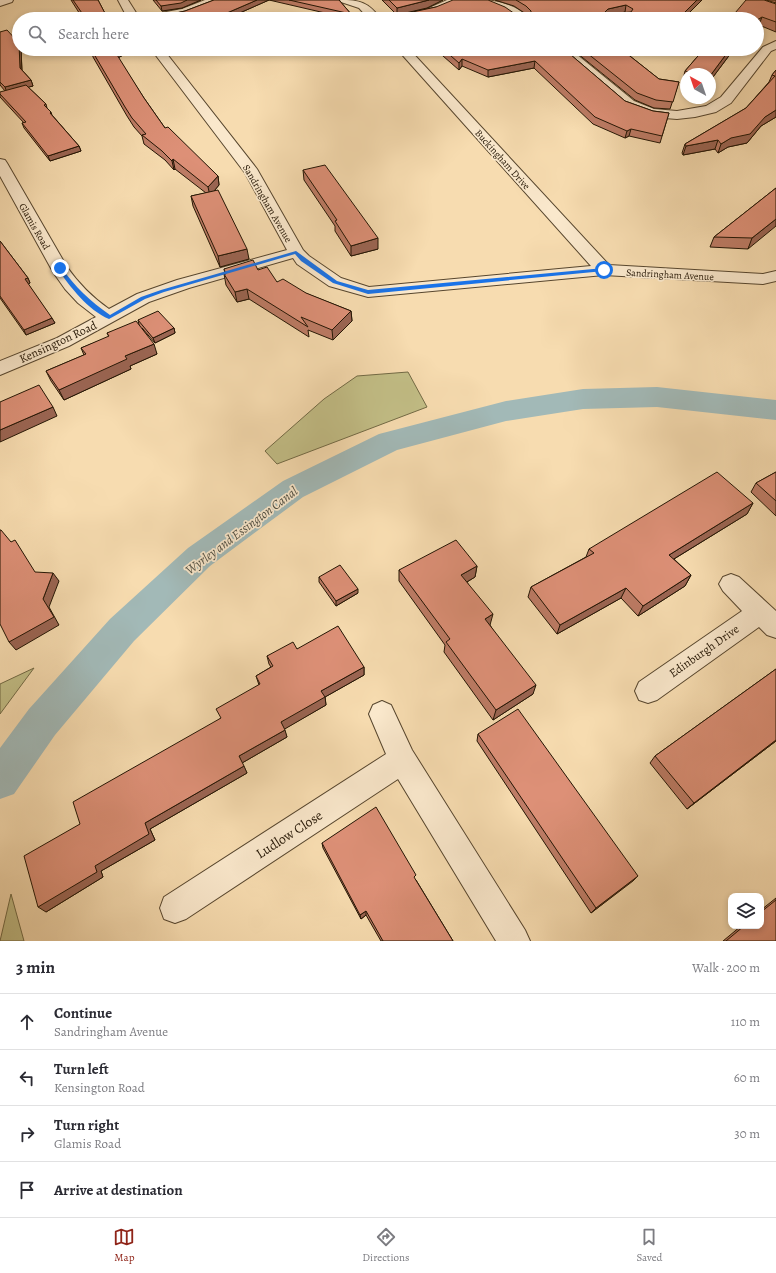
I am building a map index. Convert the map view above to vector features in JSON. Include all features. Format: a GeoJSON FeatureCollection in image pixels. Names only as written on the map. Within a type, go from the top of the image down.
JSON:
{"type":"FeatureCollection","features":[{"type":"Feature","properties":{"kind":"street"},"geometry":{"type":"LineString","coordinates":[[0,3],[8,0]]}},
{"type":"Feature","properties":{"kind":"street"},"geometry":{"type":"LineString","coordinates":[[123,0],[130,12]]}},
{"type":"Feature","properties":{"kind":"street"},"geometry":{"type":"LineString","coordinates":[[185,12],[214,0]]}},
{"type":"Feature","properties":{"kind":"street"},"geometry":{"type":"LineString","coordinates":[[345,0],[363,6],[369,12]]}},
{"type":"Feature","properties":{"kind":"street"},"geometry":{"type":"LineString","coordinates":[[424,12],[456,0]]}},
{"type":"Feature","properties":{"kind":"street"},"geometry":{"type":"LineString","coordinates":[[485,0],[512,12]]}},
{"type":"Feature","properties":{"kind":"street"},"geometry":{"type":"LineString","coordinates":[[764,53],[767,49],[776,44]]}},
{"type":"Feature","properties":{"kind":"street","name":"Sandringham Avenue"},"geometry":{"type":"LineString","coordinates":[[162,56],[252,172],[296,252],[303,260],[335,282],[368,292],[604,270],[763,279],[776,276]]}},
{"type":"Feature","properties":{"kind":"street","name":"Buckingham Drive"},"geometry":{"type":"LineString","coordinates":[[408,56],[604,270]]}},
{"type":"Feature","properties":{"kind":"street"},"geometry":{"type":"LineString","coordinates":[[572,56],[629,104],[652,113],[677,115],[711,109],[726,100],[761,56]]}},
{"type":"Feature","properties":{"kind":"street","name":"Glamis Road"},"geometry":{"type":"LineString","coordinates":[[0,163],[71,285],[84,299],[109,318]]}},
{"type":"Feature","properties":{"kind":"street","name":"Kensington Road"},"geometry":{"type":"LineString","coordinates":[[0,368],[63,342],[143,298],[296,252]]}},
{"type":"Feature","properties":{"kind":"street","name":"Edinburgh Drive"},"geometry":{"type":"LineString","coordinates":[[648,691],[768,620],[731,584]]}},
{"type":"Feature","properties":{"kind":"street"},"geometry":{"type":"LineString","coordinates":[[382,714],[402,760],[514,941]]}},
{"type":"Feature","properties":{"kind":"street","name":"Ludlow Close"},"geometry":{"type":"LineString","coordinates":[[175,908],[402,760]]}},
{"type":"Feature","properties":{"kind":"shaded area"},"geometry":{"type":"Polygon","coordinates":[[[408,372],[427,407],[277,464],[265,451],[324,399],[357,376],[408,372]]]}},
{"type":"Feature","properties":{"kind":"shaded area"},"geometry":{"type":"Polygon","coordinates":[[[34,668],[0,714],[0,684],[34,668]]]}},
{"type":"Feature","properties":{"kind":"shaded area"},"geometry":{"type":"Polygon","coordinates":[[[11,894],[24,941],[0,941],[11,894]]]}},
{"type":"Feature","properties":{"kind":"building"},"geometry":{"type":"Polygon","coordinates":[[[73,0],[98,0],[104,12],[81,12],[73,0]]]}},
{"type":"Feature","properties":{"kind":"building"},"geometry":{"type":"Polygon","coordinates":[[[156,0],[187,0],[181,3],[161,6],[156,0]]]}},
{"type":"Feature","properties":{"kind":"building"},"geometry":{"type":"Polygon","coordinates":[[[214,0],[257,0],[229,12],[180,12],[214,0]]]}},
{"type":"Feature","properties":{"kind":"building"},"geometry":{"type":"Polygon","coordinates":[[[289,0],[339,0],[349,12],[342,12],[289,0]]]}},
{"type":"Feature","properties":{"kind":"building"},"geometry":{"type":"Polygon","coordinates":[[[389,0],[429,0],[397,8],[389,0]]]}},
{"type":"Feature","properties":{"kind":"building"},"geometry":{"type":"Polygon","coordinates":[[[453,0],[488,0],[505,7],[512,12],[412,12],[436,7],[453,0]]]}},
{"type":"Feature","properties":{"kind":"building"},"geometry":{"type":"Polygon","coordinates":[[[516,0],[697,0],[685,12],[631,12],[633,9],[626,5],[608,9],[605,12],[531,12],[526,6],[516,0]]]}},
{"type":"Feature","properties":{"kind":"building"},"geometry":{"type":"Polygon","coordinates":[[[746,0],[764,0],[776,4],[776,22],[764,18],[764,12],[736,12],[746,0]]]}},
{"type":"Feature","properties":{"kind":"building"},"geometry":{"type":"Polygon","coordinates":[[[7,30],[12,35],[12,56],[20,56],[20,68],[31,80],[5,87],[0,82],[0,32],[7,30]]]}},
{"type":"Feature","properties":{"kind":"building"},"geometry":{"type":"Polygon","coordinates":[[[95,56],[118,56],[165,128],[168,127],[218,176],[208,187],[173,159],[172,161],[142,135],[146,134],[132,118],[95,56]]]}},
{"type":"Feature","properties":{"kind":"building"},"geometry":{"type":"Polygon","coordinates":[[[451,56],[572,56],[625,101],[653,111],[669,113],[662,136],[631,129],[627,131],[595,117],[535,61],[488,70],[462,59],[459,63],[451,56]]]}},
{"type":"Feature","properties":{"kind":"building"},"geometry":{"type":"Polygon","coordinates":[[[591,56],[630,56],[659,79],[679,82],[673,102],[656,100],[637,93],[591,56]]]}},
{"type":"Feature","properties":{"kind":"building"},"geometry":{"type":"Polygon","coordinates":[[[698,56],[725,56],[716,68],[688,68],[698,56]]]}},
{"type":"Feature","properties":{"kind":"building"},"geometry":{"type":"Polygon","coordinates":[[[776,70],[776,110],[765,117],[750,134],[731,138],[721,144],[718,140],[686,146],[685,144],[746,108],[775,76],[772,75],[776,70]]]}},
{"type":"Feature","properties":{"kind":"building"},"geometry":{"type":"Polygon","coordinates":[[[26,85],[46,104],[44,105],[51,112],[50,113],[79,146],[48,156],[22,123],[26,122],[0,94],[0,92],[26,85]]]}},
{"type":"Feature","properties":{"kind":"building"},"geometry":{"type":"Polygon","coordinates":[[[325,165],[378,238],[351,246],[335,221],[337,220],[303,170],[325,165]]]}},
{"type":"Feature","properties":{"kind":"building"},"geometry":{"type":"Polygon","coordinates":[[[776,188],[776,219],[752,238],[714,237],[776,188]]]}},
{"type":"Feature","properties":{"kind":"building"},"geometry":{"type":"Polygon","coordinates":[[[218,190],[247,249],[218,256],[191,196],[218,190]]]}},
{"type":"Feature","properties":{"kind":"building"},"geometry":{"type":"Polygon","coordinates":[[[0,241],[28,278],[25,279],[52,318],[24,330],[0,296],[0,241]]]}},
{"type":"Feature","properties":{"kind":"building"},"geometry":{"type":"Polygon","coordinates":[[[253,260],[258,270],[267,267],[277,282],[283,279],[306,293],[351,311],[332,330],[301,317],[308,327],[247,289],[235,292],[224,274],[226,274],[224,269],[253,260]]]}},
{"type":"Feature","properties":{"kind":"building"},"geometry":{"type":"Polygon","coordinates":[[[158,311],[174,328],[153,338],[138,320],[158,311]]]}},
{"type":"Feature","properties":{"kind":"building"},"geometry":{"type":"Polygon","coordinates":[[[136,321],[154,344],[125,356],[127,359],[59,390],[46,371],[86,354],[81,348],[109,336],[107,333],[136,321]]]}},
{"type":"Feature","properties":{"kind":"building"},"geometry":{"type":"Polygon","coordinates":[[[39,385],[53,407],[0,430],[0,402],[39,385]]]}},
{"type":"Feature","properties":{"kind":"building"},"geometry":{"type":"Polygon","coordinates":[[[717,472],[753,503],[669,555],[691,575],[643,606],[626,588],[560,625],[531,587],[594,553],[589,549],[717,472]]]}},
{"type":"Feature","properties":{"kind":"building"},"geometry":{"type":"Polygon","coordinates":[[[776,472],[776,501],[756,483],[776,472]]]}},
{"type":"Feature","properties":{"kind":"building"},"geometry":{"type":"Polygon","coordinates":[[[0,530],[11,542],[15,540],[35,572],[53,573],[43,599],[54,617],[9,642],[0,624],[0,530]]]}},
{"type":"Feature","properties":{"kind":"building"},"geometry":{"type":"Polygon","coordinates":[[[456,540],[477,566],[461,575],[493,614],[485,619],[536,685],[496,710],[446,642],[450,639],[399,570],[456,540]]]}},
{"type":"Feature","properties":{"kind":"building"},"geometry":{"type":"Polygon","coordinates":[[[340,565],[358,589],[336,601],[319,577],[340,565]]]}},
{"type":"Feature","properties":{"kind":"building"},"geometry":{"type":"Polygon","coordinates":[[[338,626],[364,667],[321,691],[325,697],[281,722],[285,730],[239,756],[244,766],[145,823],[149,834],[95,866],[97,872],[38,907],[24,856],[80,824],[73,802],[221,718],[216,709],[260,684],[256,676],[273,666],[267,656],[293,642],[297,649],[338,626]]]}},
{"type":"Feature","properties":{"kind":"building"},"geometry":{"type":"Polygon","coordinates":[[[776,669],[776,740],[694,803],[655,756],[776,669]]]}},
{"type":"Feature","properties":{"kind":"building"},"geometry":{"type":"Polygon","coordinates":[[[518,709],[638,876],[596,908],[478,734],[518,709]]]}},
{"type":"Feature","properties":{"kind":"building"},"geometry":{"type":"Polygon","coordinates":[[[376,807],[416,875],[414,877],[453,941],[383,941],[366,911],[360,915],[322,843],[376,807]]]}},
{"type":"Feature","properties":{"kind":"building"},"geometry":{"type":"Polygon","coordinates":[[[776,900],[776,941],[726,941],[740,929],[764,929],[764,910],[776,900]]]}},
{"type":"Feature","properties":{"kind":"waterway","name":"Wyrley and Essington Canal"},"geometry":{"type":"LineString","coordinates":[[0,780],[42,722],[122,630],[199,557],[293,489],[389,441],[506,411],[583,399],[657,397],[776,410]]}},
{"type":"Feature","properties":{"kind":"route"},"geometry":{"type":"LineString","coordinates":[[60,268],[71,285],[84,299],[109,318],[143,298],[162,291],[296,252],[303,260],[335,282],[368,292],[604,270]]}}]}
